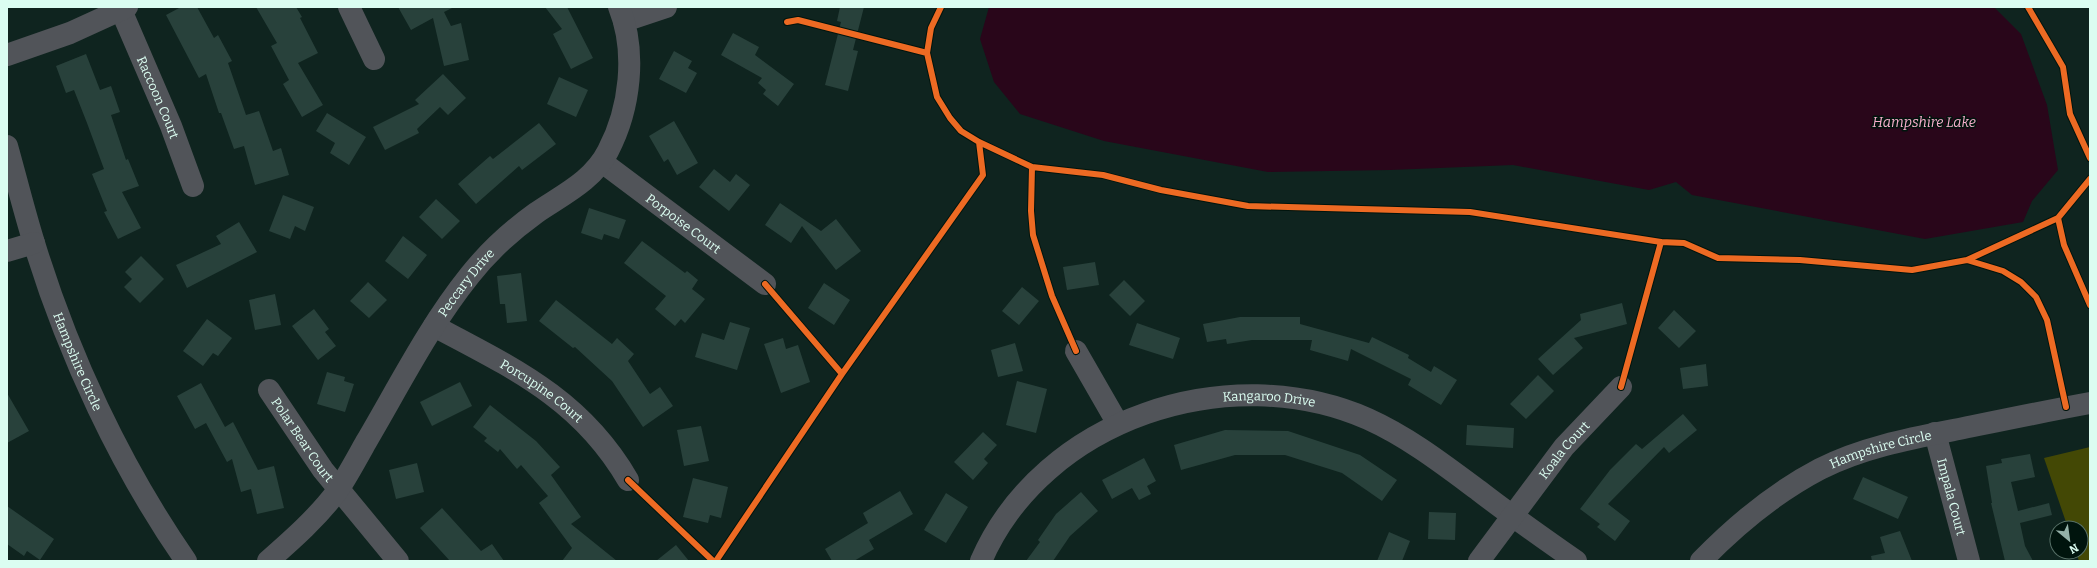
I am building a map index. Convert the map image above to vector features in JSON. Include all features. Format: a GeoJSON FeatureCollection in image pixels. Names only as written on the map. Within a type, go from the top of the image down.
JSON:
{"type":"FeatureCollection","features":[{"type":"Feature","properties":{"kind":"street"},"geometry":{"type":"LineString","coordinates":[[348,7],[374,59]]}},
{"type":"Feature","properties":{"kind":"street"},"geometry":{"type":"LineString","coordinates":[[622,14],[666,7]]}},
{"type":"Feature","properties":{"kind":"street"},"geometry":{"type":"LineString","coordinates":[[7,55],[54,39],[124,9]]}},
{"type":"Feature","properties":{"kind":"street","name":"Raccoon Court"},"geometry":{"type":"LineString","coordinates":[[124,9],[171,126],[193,186]]}},
{"type":"Feature","properties":{"kind":"street","name":"Peccary Drive"},"geometry":{"type":"LineString","coordinates":[[268,561],[312,521],[338,489],[434,326],[470,274],[499,244],[535,214],[583,182],[602,162],[616,134],[629,79],[629,59],[622,14]]}},
{"type":"Feature","properties":{"kind":"street","name":"Hampshire Circle"},"geometry":{"type":"LineString","coordinates":[[7,146],[34,243],[74,355],[105,422],[133,476],[186,561]]}},
{"type":"Feature","properties":{"kind":"street","name":"Porpoise Court"},"geometry":{"type":"LineString","coordinates":[[602,162],[765,284]]}},
{"type":"Feature","properties":{"kind":"street"},"geometry":{"type":"LineString","coordinates":[[7,251],[34,243]]}},
{"type":"Feature","properties":{"kind":"street","name":"Porcupine Court"},"geometry":{"type":"LineString","coordinates":[[434,326],[515,369],[560,400],[616,459],[628,480]]}},
{"type":"Feature","properties":{"kind":"street"},"geometry":{"type":"LineString","coordinates":[[1076,351],[1118,424]]}},
{"type":"Feature","properties":{"kind":"street","name":"Koala Court"},"geometry":{"type":"LineString","coordinates":[[1479,561],[1564,447],[1621,387]]}},
{"type":"Feature","properties":{"kind":"street","name":"Polar Bear Court"},"geometry":{"type":"LineString","coordinates":[[269,390],[338,489],[398,561]]}},
{"type":"Feature","properties":{"kind":"street","name":"Kangaroo Drive"},"geometry":{"type":"LineString","coordinates":[[981,561],[989,542],[1026,492],[1074,450],[1118,424],[1154,410],[1197,399],[1223,395],[1274,395],[1296,397],[1321,402],[1349,411],[1388,429],[1448,467],[1512,516],[1576,561]]}},
{"type":"Feature","properties":{"kind":"street","name":"Hampshire Circle"},"geometry":{"type":"LineString","coordinates":[[1701,561],[1750,515],[1791,486],[1821,468],[1856,454],[1935,433],[2090,403]]}},
{"type":"Feature","properties":{"kind":"street","name":"Impala Court"},"geometry":{"type":"LineString","coordinates":[[1935,433],[1969,561]]}},
{"type":"Feature","properties":{"kind":"green space"},"geometry":{"type":"Polygon","coordinates":[[[2090,447],[2090,561],[2079,560],[2089,560],[2089,520],[2065,520],[2044,458],[2090,447]]]}},
{"type":"Feature","properties":{"kind":"water","name":"Hampshire Lake"},"geometry":{"type":"Polygon","coordinates":[[[989,7],[1994,7],[2021,34],[2047,105],[2058,170],[2032,201],[2023,222],[1925,239],[1692,195],[1676,182],[1649,190],[1513,165],[1390,170],[1268,172],[1104,141],[1020,114],[994,82],[980,39],[989,7]]]}},
{"type":"Feature","properties":{"kind":"building"},"geometry":{"type":"Polygon","coordinates":[[[181,7],[197,7],[214,38],[218,35],[232,61],[228,63],[246,115],[259,111],[273,151],[281,148],[289,175],[255,185],[244,146],[234,149],[221,113],[219,113],[206,74],[199,78],[166,15],[181,7]]]}},
{"type":"Feature","properties":{"kind":"building"},"geometry":{"type":"Polygon","coordinates":[[[256,7],[296,7],[318,53],[298,63],[323,105],[302,117],[283,84],[289,80],[271,46],[277,43],[256,7]]]}},
{"type":"Feature","properties":{"kind":"building"},"geometry":{"type":"Polygon","coordinates":[[[398,7],[454,7],[444,12],[451,26],[461,23],[469,60],[444,66],[433,18],[411,30],[398,7]]]}},
{"type":"Feature","properties":{"kind":"building"},"geometry":{"type":"Polygon","coordinates":[[[545,7],[567,7],[593,58],[571,69],[553,34],[562,29],[545,7]]]}},
{"type":"Feature","properties":{"kind":"building"},"geometry":{"type":"Polygon","coordinates":[[[840,7],[864,7],[853,50],[858,51],[848,91],[825,85],[841,22],[837,21],[840,7]]]}},
{"type":"Feature","properties":{"kind":"building"},"geometry":{"type":"Polygon","coordinates":[[[733,33],[759,47],[755,55],[794,84],[778,106],[763,94],[766,90],[758,83],[762,78],[721,55],[733,33]]]}},
{"type":"Feature","properties":{"kind":"building"},"geometry":{"type":"Polygon","coordinates":[[[674,51],[692,61],[688,68],[697,73],[686,93],[659,79],[674,51]]]}},
{"type":"Feature","properties":{"kind":"building"},"geometry":{"type":"Polygon","coordinates":[[[86,54],[100,90],[111,86],[120,112],[111,115],[126,160],[128,159],[139,186],[122,192],[141,228],[118,239],[104,212],[107,211],[92,174],[104,169],[74,90],[66,93],[56,66],[86,54]]]}},
{"type":"Feature","properties":{"kind":"building"},"geometry":{"type":"Polygon","coordinates":[[[443,74],[466,98],[448,115],[440,107],[417,129],[419,133],[385,150],[373,127],[419,104],[415,100],[443,74]]]}},
{"type":"Feature","properties":{"kind":"building"},"geometry":{"type":"Polygon","coordinates":[[[559,77],[588,90],[576,117],[547,104],[559,77]]]}},
{"type":"Feature","properties":{"kind":"building"},"geometry":{"type":"Polygon","coordinates":[[[327,113],[366,137],[349,165],[330,153],[335,143],[316,131],[327,113]]]}},
{"type":"Feature","properties":{"kind":"building"},"geometry":{"type":"Polygon","coordinates":[[[674,121],[698,163],[677,175],[668,159],[664,162],[649,136],[674,121]]]}},
{"type":"Feature","properties":{"kind":"building"},"geometry":{"type":"Polygon","coordinates":[[[539,123],[556,144],[522,170],[519,166],[476,204],[458,184],[490,156],[493,159],[539,123]]]}},
{"type":"Feature","properties":{"kind":"building"},"geometry":{"type":"Polygon","coordinates":[[[714,169],[730,182],[736,174],[750,185],[729,211],[699,187],[714,169]]]}},
{"type":"Feature","properties":{"kind":"building"},"geometry":{"type":"Polygon","coordinates":[[[283,195],[314,207],[305,231],[295,226],[290,239],[269,231],[283,195]]]}},
{"type":"Feature","properties":{"kind":"building"},"geometry":{"type":"Polygon","coordinates":[[[436,199],[460,221],[442,239],[419,217],[436,199]]]}},
{"type":"Feature","properties":{"kind":"building"},"geometry":{"type":"Polygon","coordinates":[[[780,203],[821,231],[836,219],[861,251],[836,270],[802,226],[791,243],[765,225],[780,203]]]}},
{"type":"Feature","properties":{"kind":"building"},"geometry":{"type":"Polygon","coordinates":[[[589,208],[626,220],[619,239],[604,234],[602,240],[581,233],[589,208]]]}},
{"type":"Feature","properties":{"kind":"building"},"geometry":{"type":"Polygon","coordinates":[[[239,222],[257,252],[187,288],[176,265],[221,244],[216,236],[239,222]]]}},
{"type":"Feature","properties":{"kind":"building"},"geometry":{"type":"Polygon","coordinates":[[[403,236],[427,255],[408,279],[385,261],[403,236]]]}},
{"type":"Feature","properties":{"kind":"building"},"geometry":{"type":"Polygon","coordinates":[[[642,241],[685,273],[687,271],[698,280],[692,289],[705,299],[685,323],[681,319],[675,326],[655,309],[666,296],[624,263],[642,241]]]}},
{"type":"Feature","properties":{"kind":"building"},"geometry":{"type":"Polygon","coordinates":[[[141,256],[164,279],[140,303],[124,287],[132,279],[125,272],[141,256]]]}},
{"type":"Feature","properties":{"kind":"building"},"geometry":{"type":"Polygon","coordinates":[[[1095,262],[1099,285],[1067,290],[1063,267],[1095,262]]]}},
{"type":"Feature","properties":{"kind":"building"},"geometry":{"type":"Polygon","coordinates":[[[521,273],[527,321],[507,323],[505,304],[500,304],[497,276],[521,273]]]}},
{"type":"Feature","properties":{"kind":"building"},"geometry":{"type":"Polygon","coordinates":[[[1124,280],[1145,301],[1130,316],[1109,295],[1124,280]]]}},
{"type":"Feature","properties":{"kind":"building"},"geometry":{"type":"Polygon","coordinates":[[[368,282],[387,300],[369,318],[350,301],[368,282]]]}},
{"type":"Feature","properties":{"kind":"building"},"geometry":{"type":"Polygon","coordinates":[[[824,283],[850,300],[834,325],[808,308],[824,283]]]}},
{"type":"Feature","properties":{"kind":"building"},"geometry":{"type":"Polygon","coordinates":[[[1022,287],[1039,301],[1019,325],[1002,311],[1022,287]]]}},
{"type":"Feature","properties":{"kind":"building"},"geometry":{"type":"Polygon","coordinates":[[[275,294],[281,325],[255,330],[249,300],[275,294]]]}},
{"type":"Feature","properties":{"kind":"building"},"geometry":{"type":"Polygon","coordinates":[[[556,300],[612,344],[617,338],[634,354],[628,361],[650,394],[660,387],[673,406],[643,427],[612,381],[575,347],[573,348],[539,321],[556,300]]]}},
{"type":"Feature","properties":{"kind":"building"},"geometry":{"type":"Polygon","coordinates":[[[1622,303],[1627,324],[1574,338],[1583,348],[1553,375],[1538,359],[1581,320],[1580,314],[1622,303]]]}},
{"type":"Feature","properties":{"kind":"building"},"geometry":{"type":"Polygon","coordinates":[[[314,309],[329,329],[325,332],[336,346],[318,360],[292,326],[314,309]]]}},
{"type":"Feature","properties":{"kind":"building"},"geometry":{"type":"Polygon","coordinates":[[[1674,310],[1696,331],[1679,348],[1658,328],[1674,310]]]}},
{"type":"Feature","properties":{"kind":"building"},"geometry":{"type":"Polygon","coordinates":[[[1240,317],[1300,317],[1300,324],[1369,343],[1372,337],[1409,355],[1408,358],[1431,372],[1434,366],[1457,380],[1441,405],[1408,385],[1411,379],[1351,349],[1348,361],[1310,350],[1312,340],[1252,340],[1227,344],[1226,339],[1207,342],[1203,324],[1240,317]]]}},
{"type":"Feature","properties":{"kind":"building"},"geometry":{"type":"Polygon","coordinates":[[[207,319],[232,338],[218,356],[213,353],[203,366],[183,351],[207,319]]]}},
{"type":"Feature","properties":{"kind":"building"},"geometry":{"type":"Polygon","coordinates":[[[730,322],[750,328],[737,370],[695,357],[702,333],[724,340],[730,322]]]}},
{"type":"Feature","properties":{"kind":"building"},"geometry":{"type":"Polygon","coordinates":[[[1137,323],[1180,338],[1173,359],[1129,345],[1137,323]]]}},
{"type":"Feature","properties":{"kind":"building"},"geometry":{"type":"Polygon","coordinates":[[[783,338],[786,349],[798,345],[810,382],[781,393],[764,344],[783,338]]]}},
{"type":"Feature","properties":{"kind":"building"},"geometry":{"type":"Polygon","coordinates":[[[1015,343],[1023,371],[998,377],[991,350],[1015,343]]]}},
{"type":"Feature","properties":{"kind":"building"},"geometry":{"type":"Polygon","coordinates":[[[1706,364],[1708,386],[1683,389],[1680,368],[1706,364]]]}},
{"type":"Feature","properties":{"kind":"building"},"geometry":{"type":"Polygon","coordinates":[[[327,372],[345,377],[344,381],[354,384],[345,412],[317,404],[327,372]]]}},
{"type":"Feature","properties":{"kind":"building"},"geometry":{"type":"Polygon","coordinates":[[[1538,375],[1554,391],[1526,419],[1510,404],[1538,375]]]}},
{"type":"Feature","properties":{"kind":"building"},"geometry":{"type":"Polygon","coordinates":[[[1017,381],[1047,389],[1036,433],[1006,425],[1017,381]]]}},
{"type":"Feature","properties":{"kind":"building"},"geometry":{"type":"Polygon","coordinates":[[[460,382],[472,406],[432,426],[420,402],[460,382]]]}},
{"type":"Feature","properties":{"kind":"building"},"geometry":{"type":"Polygon","coordinates":[[[201,383],[225,427],[233,422],[258,470],[274,466],[284,508],[257,514],[251,489],[241,492],[232,459],[227,462],[206,423],[195,429],[177,396],[201,383]]]}},
{"type":"Feature","properties":{"kind":"building"},"geometry":{"type":"Polygon","coordinates":[[[7,393],[29,431],[7,443],[7,393]]]}},
{"type":"Feature","properties":{"kind":"building"},"geometry":{"type":"Polygon","coordinates":[[[490,405],[536,441],[560,467],[551,475],[581,517],[571,524],[617,561],[562,561],[572,548],[539,503],[548,496],[521,465],[517,469],[500,449],[498,452],[484,441],[487,438],[473,427],[490,405]]]}},
{"type":"Feature","properties":{"kind":"building"},"geometry":{"type":"Polygon","coordinates":[[[1683,414],[1697,430],[1669,453],[1664,447],[1608,504],[1630,521],[1615,541],[1597,527],[1600,524],[1580,509],[1610,470],[1636,444],[1642,449],[1683,414]]]}},
{"type":"Feature","properties":{"kind":"building"},"geometry":{"type":"Polygon","coordinates":[[[1467,425],[1514,428],[1513,448],[1466,445],[1467,425]]]}},
{"type":"Feature","properties":{"kind":"building"},"geometry":{"type":"Polygon","coordinates":[[[701,426],[709,461],[684,466],[677,430],[701,426]]]}},
{"type":"Feature","properties":{"kind":"building"},"geometry":{"type":"Polygon","coordinates":[[[1225,430],[1288,431],[1360,455],[1397,480],[1382,501],[1342,473],[1285,455],[1235,455],[1181,470],[1174,445],[1225,430]]]}},
{"type":"Feature","properties":{"kind":"building"},"geometry":{"type":"Polygon","coordinates":[[[983,432],[997,445],[984,459],[988,463],[973,480],[954,462],[983,432]]]}},
{"type":"Feature","properties":{"kind":"building"},"geometry":{"type":"Polygon","coordinates":[[[2030,454],[2035,477],[2011,482],[2018,511],[2049,503],[2052,515],[2020,523],[2025,546],[2033,561],[2005,561],[1991,503],[1986,466],[2002,463],[2001,459],[2030,454]]]}},
{"type":"Feature","properties":{"kind":"building"},"geometry":{"type":"Polygon","coordinates":[[[1144,458],[1156,481],[1147,486],[1151,494],[1139,500],[1132,488],[1112,499],[1102,480],[1144,458]]]}},
{"type":"Feature","properties":{"kind":"building"},"geometry":{"type":"Polygon","coordinates":[[[417,463],[424,492],[396,499],[389,470],[417,463]]]}},
{"type":"Feature","properties":{"kind":"building"},"geometry":{"type":"Polygon","coordinates":[[[1863,477],[1908,497],[1898,519],[1853,499],[1863,477]]]}},
{"type":"Feature","properties":{"kind":"building"},"geometry":{"type":"Polygon","coordinates":[[[693,478],[728,487],[721,518],[710,515],[708,523],[683,517],[693,478]]]}},
{"type":"Feature","properties":{"kind":"building"},"geometry":{"type":"Polygon","coordinates":[[[900,491],[913,514],[869,540],[874,549],[854,561],[832,561],[825,549],[868,523],[863,513],[900,491]]]}},
{"type":"Feature","properties":{"kind":"building"},"geometry":{"type":"Polygon","coordinates":[[[1081,492],[1098,511],[1070,536],[1053,561],[1026,561],[1040,542],[1038,540],[1056,514],[1081,492]]]}},
{"type":"Feature","properties":{"kind":"building"},"geometry":{"type":"Polygon","coordinates":[[[946,493],[968,507],[946,543],[924,530],[946,493]]]}},
{"type":"Feature","properties":{"kind":"building"},"geometry":{"type":"Polygon","coordinates":[[[7,506],[54,539],[40,560],[27,551],[24,556],[7,544],[7,506]]]}},
{"type":"Feature","properties":{"kind":"building"},"geometry":{"type":"Polygon","coordinates":[[[442,508],[481,551],[492,544],[504,561],[450,561],[420,528],[442,508]]]}},
{"type":"Feature","properties":{"kind":"building"},"geometry":{"type":"Polygon","coordinates":[[[1429,512],[1456,513],[1455,540],[1428,539],[1429,512]]]}},
{"type":"Feature","properties":{"kind":"building"},"geometry":{"type":"Polygon","coordinates":[[[1900,531],[1912,561],[1872,561],[1871,556],[1885,553],[1880,537],[1900,531]]]}},
{"type":"Feature","properties":{"kind":"building"},"geometry":{"type":"Polygon","coordinates":[[[1389,532],[1410,541],[1402,561],[1377,561],[1389,532]]]}},
{"type":"Feature","properties":{"kind":"building"},"geometry":{"type":"Polygon","coordinates":[[[676,545],[689,561],[656,561],[676,545]]]}},
{"type":"Feature","properties":{"kind":"cycle path"},"geometry":{"type":"LineString","coordinates":[[941,7],[931,28],[927,53],[937,97],[950,118],[961,131],[979,142],[1032,167],[1103,175],[1161,190],[1248,206],[1470,212],[1661,242],[1684,243],[1718,258],[1800,260],[1912,270],[1967,260],[2003,271],[2021,282],[2036,297],[2047,320],[2066,407]]}},
{"type":"Feature","properties":{"kind":"cycle path"},"geometry":{"type":"LineString","coordinates":[[2028,7],[2063,67],[2070,114],[2090,158]]}},
{"type":"Feature","properties":{"kind":"cycle path"},"geometry":{"type":"LineString","coordinates":[[787,22],[798,20],[927,53]]}},
{"type":"Feature","properties":{"kind":"cycle path"},"geometry":{"type":"LineString","coordinates":[[716,561],[842,374],[983,175],[979,142]]}},
{"type":"Feature","properties":{"kind":"cycle path"},"geometry":{"type":"LineString","coordinates":[[1032,167],[1031,211],[1033,235],[1052,296],[1076,351]]}},
{"type":"Feature","properties":{"kind":"cycle path"},"geometry":{"type":"LineString","coordinates":[[1967,260],[2058,218],[2090,179]]}},
{"type":"Feature","properties":{"kind":"cycle path"},"geometry":{"type":"LineString","coordinates":[[2058,218],[2064,245],[2090,305]]}},
{"type":"Feature","properties":{"kind":"cycle path"},"geometry":{"type":"LineString","coordinates":[[1621,387],[1661,242]]}},
{"type":"Feature","properties":{"kind":"cycle path"},"geometry":{"type":"LineString","coordinates":[[765,284],[842,374]]}},
{"type":"Feature","properties":{"kind":"cycle path"},"geometry":{"type":"LineString","coordinates":[[628,480],[713,561]]}}]}
